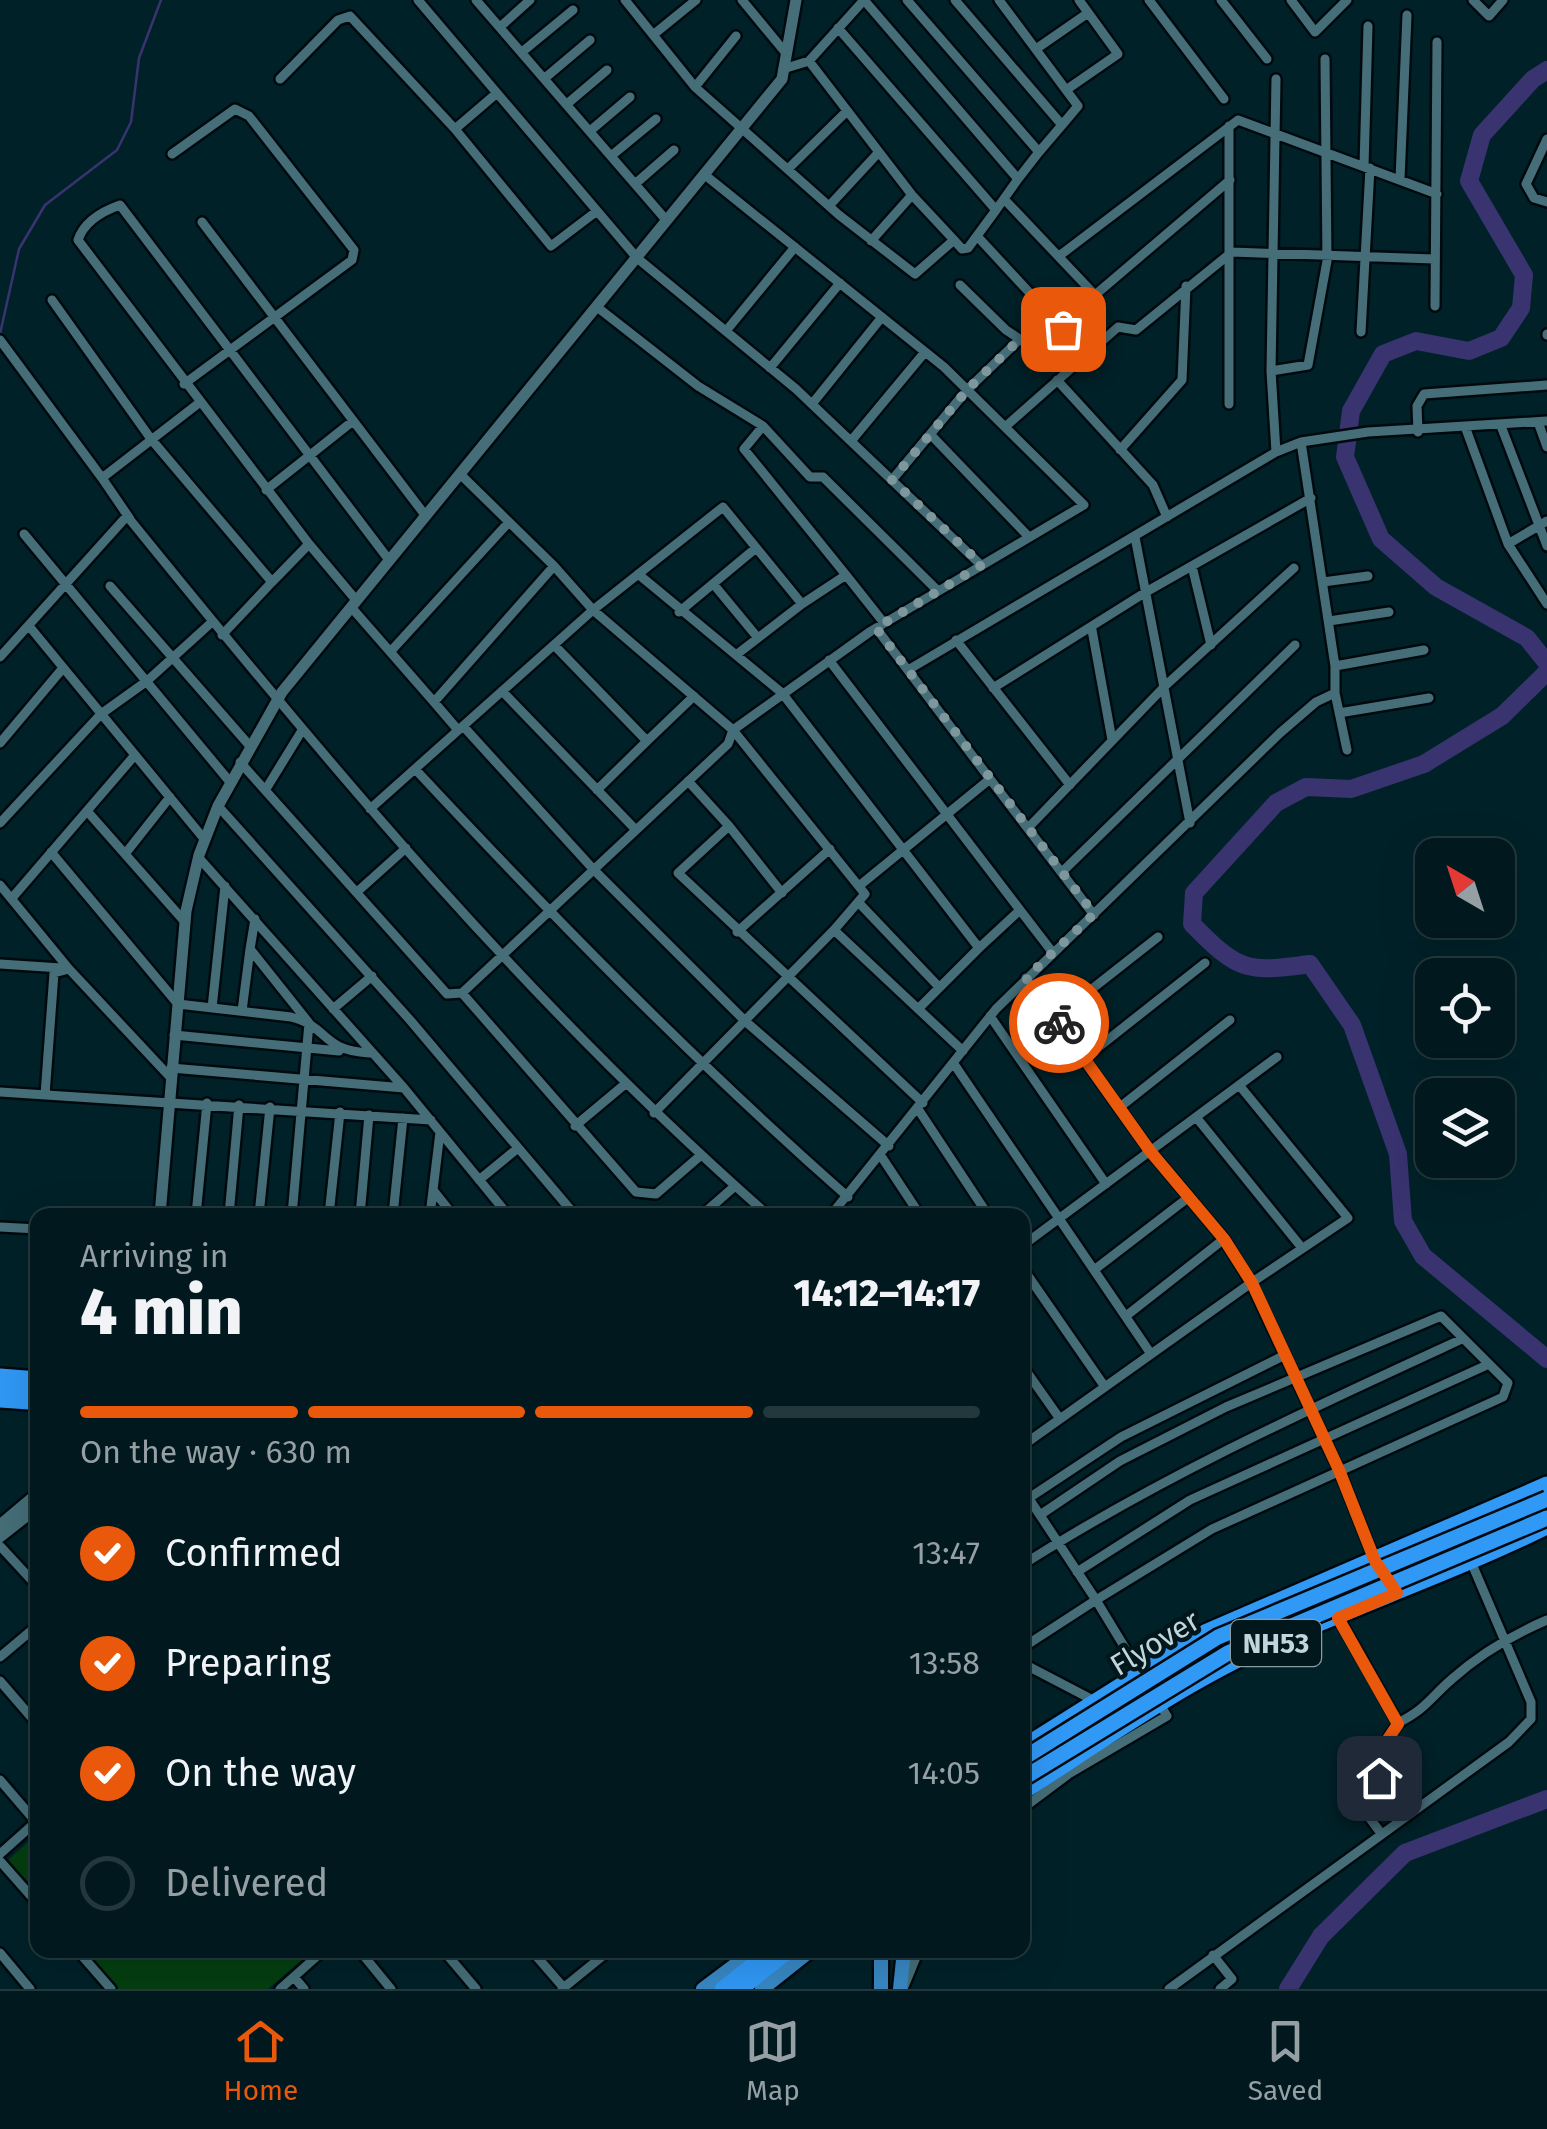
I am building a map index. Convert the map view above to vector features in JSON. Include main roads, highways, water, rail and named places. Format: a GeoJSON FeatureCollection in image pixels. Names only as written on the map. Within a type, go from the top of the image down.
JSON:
{"type":"FeatureCollection","features":[{"type":"Feature","properties":{"kind":"highway"},"geometry":{"type":"LineString","coordinates":[[0,1368],[30,1369]]}},
{"type":"Feature","properties":{"kind":"highway"},"geometry":{"type":"LineString","coordinates":[[0,1376],[30,1378]]}},
{"type":"Feature","properties":{"kind":"highway"},"geometry":{"type":"LineString","coordinates":[[0,1389],[30,1391]]}},
{"type":"Feature","properties":{"kind":"highway"},"geometry":{"type":"LineString","coordinates":[[0,1400],[30,1402]]}},
{"type":"Feature","properties":{"kind":"highway","name":"NH53"},"geometry":{"type":"LineString","coordinates":[[1030,1741],[1205,1632],[1547,1484]]}},
{"type":"Feature","properties":{"kind":"highway","name":"Flyover"},"geometry":{"type":"LineString","coordinates":[[1030,1754],[1218,1637],[1547,1499]]}},
{"type":"Feature","properties":{"kind":"highway","name":"Flyover"},"geometry":{"type":"LineString","coordinates":[[1030,1774],[1228,1653],[1547,1518]]}},
{"type":"Feature","properties":{"kind":"highway","name":"NH53"},"geometry":{"type":"LineString","coordinates":[[1030,1788],[1160,1704],[1263,1648],[1472,1564],[1547,1527]]}},
{"type":"Feature","properties":{"kind":"highway"},"geometry":{"type":"LineString","coordinates":[[722,1989],[761,1958]]}},
{"type":"Feature","properties":{"kind":"highway"},"geometry":{"type":"LineString","coordinates":[[741,1989],[780,1958]]}},
{"type":"Feature","properties":{"kind":"main road"},"geometry":{"type":"LineString","coordinates":[[703,1989],[744,1958]]}},
{"type":"Feature","properties":{"kind":"main road"},"geometry":{"type":"LineString","coordinates":[[762,1989],[801,1958]]}},
{"type":"Feature","properties":{"kind":"main road"},"geometry":{"type":"LineString","coordinates":[[878,1989],[879,1958]]}},
{"type":"Feature","properties":{"kind":"main road"},"geometry":{"type":"LineString","coordinates":[[890,1989],[891,1958]]}},
{"type":"Feature","properties":{"kind":"main road"},"geometry":{"type":"LineString","coordinates":[[902,1989],[904,1958]]}},
{"type":"Feature","properties":{"kind":"waterway"},"geometry":{"type":"LineString","coordinates":[[0,334],[19,249],[45,205],[117,150],[131,122],[139,58],[161,0]]}},
{"type":"Feature","properties":{"kind":"waterway"},"geometry":{"type":"LineString","coordinates":[[1547,70],[1533,79],[1482,135],[1469,181],[1524,275],[1521,308],[1501,338],[1469,351],[1416,341],[1383,354],[1351,411],[1345,457],[1381,539],[1436,587],[1527,638],[1547,663]]}},
{"type":"Feature","properties":{"kind":"waterway"},"geometry":{"type":"LineString","coordinates":[[1547,672],[1502,716],[1424,764],[1351,789],[1306,787],[1276,803],[1194,893],[1192,924],[1221,951],[1244,965],[1271,968],[1310,964],[1352,1025],[1398,1154],[1403,1221],[1423,1256],[1547,1359]]}},
{"type":"Feature","properties":{"kind":"waterway"},"geometry":{"type":"LineString","coordinates":[[1288,1989],[1321,1936],[1405,1853],[1547,1799]]}}]}
